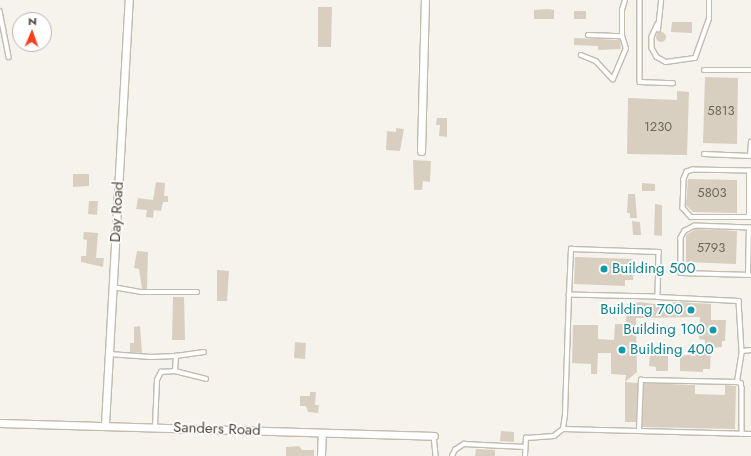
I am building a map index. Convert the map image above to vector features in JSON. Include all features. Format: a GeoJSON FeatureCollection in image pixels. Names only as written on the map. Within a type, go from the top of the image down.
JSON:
{"type":"FeatureCollection","features":[{"type":"Feature","properties":{"kind":"street","name":"Day Road"},"geometry":{"type":"LineString","coordinates":[[105,424],[128,0]]}},
{"type":"Feature","properties":{"kind":"street"},"geometry":{"type":"LineString","coordinates":[[420,151],[425,0]]}},
{"type":"Feature","properties":{"kind":"street","name":"Sanders Road"},"geometry":{"type":"LineString","coordinates":[[0,423],[105,424],[434,436]]}},
{"type":"Feature","properties":{"kind":"street"},"geometry":{"type":"LineString","coordinates":[[321,456],[322,433]]}},
{"type":"Feature","properties":{"kind":"lane"},"geometry":{"type":"LineString","coordinates":[[581,55],[596,61],[613,79],[626,49],[622,36],[622,10],[625,0]]}},
{"type":"Feature","properties":{"kind":"lane"},"geometry":{"type":"LineString","coordinates":[[640,0],[640,82],[673,83]]}},
{"type":"Feature","properties":{"kind":"lane"},"geometry":{"type":"LineString","coordinates":[[658,30],[661,0]]}},
{"type":"Feature","properties":{"kind":"lane"},"geometry":{"type":"LineString","coordinates":[[658,24],[653,32],[652,42],[657,58],[666,62],[695,58],[709,19],[709,0]]}},
{"type":"Feature","properties":{"kind":"lane"},"geometry":{"type":"LineString","coordinates":[[0,11],[2,13],[9,57]]}},
{"type":"Feature","properties":{"kind":"lane"},"geometry":{"type":"LineString","coordinates":[[588,35],[622,36]]}},
{"type":"Feature","properties":{"kind":"lane"},"geometry":{"type":"LineString","coordinates":[[704,70],[751,70]]}},
{"type":"Feature","properties":{"kind":"lane"},"geometry":{"type":"LineString","coordinates":[[704,154],[751,156],[751,142]]}},
{"type":"Feature","properties":{"kind":"lane"},"geometry":{"type":"LineString","coordinates":[[693,170],[750,171],[750,217],[691,217],[683,208],[684,179],[687,172],[693,170]]}},
{"type":"Feature","properties":{"kind":"lane"},"geometry":{"type":"LineString","coordinates":[[703,226],[704,218]]}},
{"type":"Feature","properties":{"kind":"lane"},"geometry":{"type":"LineString","coordinates":[[695,226],[750,228],[749,275],[681,273],[681,238],[685,231],[695,226]]}},
{"type":"Feature","properties":{"kind":"lane"},"geometry":{"type":"LineString","coordinates":[[563,429],[565,414],[571,249],[659,252],[658,297]]}},
{"type":"Feature","properties":{"kind":"lane"},"geometry":{"type":"LineString","coordinates":[[113,286],[142,292],[196,292]]}},
{"type":"Feature","properties":{"kind":"lane"},"geometry":{"type":"LineString","coordinates":[[569,295],[739,301],[742,351],[737,382]]}},
{"type":"Feature","properties":{"kind":"lane"},"geometry":{"type":"LineString","coordinates":[[742,351],[751,350]]}},
{"type":"Feature","properties":{"kind":"lane"},"geometry":{"type":"LineString","coordinates":[[109,354],[152,358],[204,352]]}},
{"type":"Feature","properties":{"kind":"lane"},"geometry":{"type":"LineString","coordinates":[[175,371],[176,356]]}},
{"type":"Feature","properties":{"kind":"lane"},"geometry":{"type":"LineString","coordinates":[[155,426],[156,380],[161,372],[175,371],[206,379]]}},
{"type":"Feature","properties":{"kind":"lane"},"geometry":{"type":"LineString","coordinates":[[639,431],[641,380],[737,382],[741,383],[742,434]]}},
{"type":"Feature","properties":{"kind":"lane"},"geometry":{"type":"LineString","coordinates":[[525,456],[526,438],[554,436],[563,429],[751,434]]}},
{"type":"Feature","properties":{"kind":"lane"},"geometry":{"type":"LineString","coordinates":[[434,436],[436,456]]}},
{"type":"Feature","properties":{"kind":"lane"},"geometry":{"type":"LineString","coordinates":[[452,456],[455,450],[464,444],[526,447]]}},
{"type":"Feature","properties":{"kind":"building"},"geometry":{"type":"Polygon","coordinates":[[[318,7],[332,7],[331,47],[318,47],[318,7]]]}},
{"type":"Feature","properties":{"kind":"building"},"geometry":{"type":"Polygon","coordinates":[[[534,10],[554,10],[554,19],[534,19],[534,10]]]}},
{"type":"Feature","properties":{"kind":"building"},"geometry":{"type":"Polygon","coordinates":[[[574,11],[586,11],[586,19],[574,19],[574,11]]]}},
{"type":"Feature","properties":{"kind":"building"},"geometry":{"type":"Polygon","coordinates":[[[672,22],[692,22],[692,33],[671,32],[672,22]]]}},
{"type":"Feature","properties":{"kind":"building"},"geometry":{"type":"Polygon","coordinates":[[[659,32],[663,32],[665,33],[665,41],[659,42],[656,39],[656,35],[659,32]]]}},
{"type":"Feature","properties":{"kind":"building"},"geometry":{"type":"Polygon","coordinates":[[[574,38],[620,40],[621,49],[598,50],[598,46],[574,45],[574,38]]]}},
{"type":"Feature","properties":{"kind":"building"},"geometry":{"type":"Polygon","coordinates":[[[705,77],[738,78],[737,144],[703,143],[705,77]]]}},
{"type":"Feature","properties":{"kind":"building"},"geometry":{"type":"Polygon","coordinates":[[[677,91],[689,92],[687,155],[627,154],[628,98],[677,100],[677,91]]]}},
{"type":"Feature","properties":{"kind":"building"},"geometry":{"type":"Polygon","coordinates":[[[437,118],[447,118],[447,137],[439,136],[440,125],[436,125],[437,118]]]}},
{"type":"Feature","properties":{"kind":"building"},"geometry":{"type":"Polygon","coordinates":[[[396,128],[404,129],[400,151],[386,150],[387,131],[396,132],[396,128]]]}},
{"type":"Feature","properties":{"kind":"building"},"geometry":{"type":"Polygon","coordinates":[[[413,160],[431,161],[430,182],[423,181],[422,190],[414,190],[413,160]]]}},
{"type":"Feature","properties":{"kind":"building"},"geometry":{"type":"Polygon","coordinates":[[[73,174],[89,174],[89,186],[73,187],[73,174]]]}},
{"type":"Feature","properties":{"kind":"building"},"geometry":{"type":"Polygon","coordinates":[[[688,179],[737,180],[737,213],[693,212],[686,205],[688,179]]]}},
{"type":"Feature","properties":{"kind":"building"},"geometry":{"type":"Polygon","coordinates":[[[156,182],[165,183],[164,196],[168,196],[168,202],[163,202],[161,211],[154,210],[153,218],[146,217],[147,210],[136,209],[138,198],[153,200],[156,182]]]}},
{"type":"Feature","properties":{"kind":"building"},"geometry":{"type":"Polygon","coordinates":[[[642,183],[655,184],[655,191],[642,191],[642,183]]]}},
{"type":"Feature","properties":{"kind":"building"},"geometry":{"type":"Polygon","coordinates":[[[628,194],[635,194],[637,218],[630,218],[630,213],[627,213],[628,194]]]}},
{"type":"Feature","properties":{"kind":"building"},"geometry":{"type":"Polygon","coordinates":[[[89,201],[98,201],[97,215],[88,214],[89,201]]]}},
{"type":"Feature","properties":{"kind":"building"},"geometry":{"type":"Polygon","coordinates":[[[655,204],[662,205],[662,236],[654,235],[655,204]]]}},
{"type":"Feature","properties":{"kind":"building"},"geometry":{"type":"Polygon","coordinates":[[[632,221],[640,222],[641,235],[633,235],[632,221]]]}},
{"type":"Feature","properties":{"kind":"building"},"geometry":{"type":"Polygon","coordinates":[[[696,229],[737,231],[736,264],[686,262],[686,235],[696,229]]]}},
{"type":"Feature","properties":{"kind":"building"},"geometry":{"type":"Polygon","coordinates":[[[84,232],[98,233],[96,258],[104,258],[103,267],[81,262],[81,256],[86,256],[87,240],[83,239],[84,232]]]}},
{"type":"Feature","properties":{"kind":"building"},"geometry":{"type":"Polygon","coordinates":[[[137,251],[148,252],[147,289],[142,289],[139,269],[134,268],[137,251]]]}},
{"type":"Feature","properties":{"kind":"building","name":"Building 500"},"geometry":{"type":"Polygon","coordinates":[[[575,257],[634,259],[633,280],[625,280],[625,286],[574,284],[575,257]]]}},
{"type":"Feature","properties":{"kind":"building"},"geometry":{"type":"Polygon","coordinates":[[[217,270],[229,271],[227,301],[217,301],[217,270]]]}},
{"type":"Feature","properties":{"kind":"building"},"geometry":{"type":"Polygon","coordinates":[[[173,297],[184,297],[185,340],[172,340],[173,297]]]}},
{"type":"Feature","properties":{"kind":"building"},"geometry":{"type":"Polygon","coordinates":[[[640,302],[670,306],[670,303],[677,302],[711,304],[711,320],[726,320],[725,341],[722,341],[722,347],[711,348],[710,369],[703,369],[703,372],[680,371],[680,356],[705,353],[705,340],[699,339],[700,317],[636,318],[637,372],[625,382],[626,375],[611,374],[611,353],[598,353],[597,374],[591,374],[591,364],[572,363],[573,325],[598,325],[598,339],[614,340],[615,324],[626,324],[627,304],[640,302]]]}},
{"type":"Feature","properties":{"kind":"building"},"geometry":{"type":"Polygon","coordinates":[[[140,326],[142,353],[130,352],[130,343],[134,343],[134,327],[140,326]]]}},
{"type":"Feature","properties":{"kind":"building"},"geometry":{"type":"Polygon","coordinates":[[[295,342],[306,343],[305,359],[294,358],[295,342]]]}},
{"type":"Feature","properties":{"kind":"building"},"geometry":{"type":"Polygon","coordinates":[[[650,352],[668,352],[668,371],[656,371],[656,367],[649,366],[650,352]]]}},
{"type":"Feature","properties":{"kind":"building"},"geometry":{"type":"Polygon","coordinates":[[[625,382],[638,383],[636,422],[625,422],[625,382]]]}},
{"type":"Feature","properties":{"kind":"building"},"geometry":{"type":"Polygon","coordinates":[[[644,383],[695,385],[695,394],[725,395],[725,385],[736,386],[735,429],[642,427],[644,383]]]}},
{"type":"Feature","properties":{"kind":"building"},"geometry":{"type":"Polygon","coordinates":[[[310,392],[316,392],[315,405],[319,405],[318,413],[308,412],[306,406],[300,406],[300,396],[310,396],[310,392]]]}},
{"type":"Feature","properties":{"kind":"building"},"geometry":{"type":"Polygon","coordinates":[[[501,431],[514,432],[514,442],[500,441],[501,431]]]}},
{"type":"Feature","properties":{"kind":"building"},"geometry":{"type":"Polygon","coordinates":[[[299,446],[302,450],[314,450],[314,456],[286,456],[286,447],[299,446]]]}},
{"type":"Feature","properties":{"kind":"building"},"geometry":{"type":"Polygon","coordinates":[[[476,449],[495,450],[495,456],[475,456],[476,449]]]}},
{"type":"Feature","properties":{"kind":"place","name":"Building 500"},"geometry":{"type":"Point","coordinates":[604,269]}},
{"type":"Feature","properties":{"kind":"place","name":"Building 700"},"geometry":{"type":"Point","coordinates":[691,310]}},
{"type":"Feature","properties":{"kind":"place","name":"Building 100"},"geometry":{"type":"Point","coordinates":[713,330]}},
{"type":"Feature","properties":{"kind":"place","name":"Building 400"},"geometry":{"type":"Point","coordinates":[622,350]}}]}
